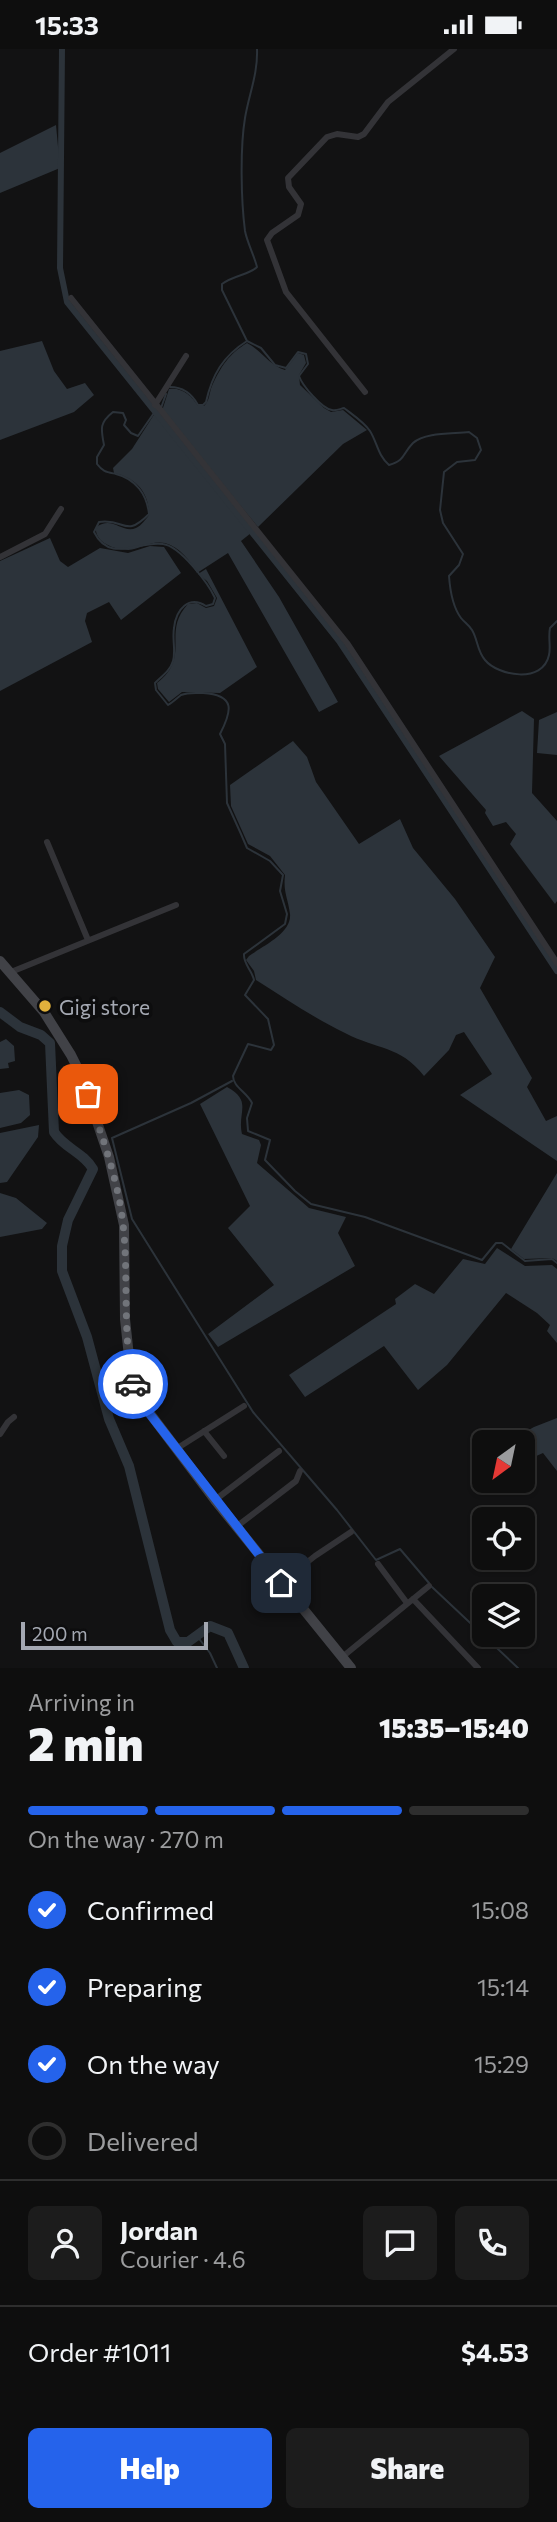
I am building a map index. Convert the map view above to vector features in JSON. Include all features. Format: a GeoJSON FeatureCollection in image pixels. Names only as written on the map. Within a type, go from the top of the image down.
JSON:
{"type":"FeatureCollection","features":[{"type":"Feature","properties":{"kind":"street"},"geometry":{"type":"LineString","coordinates":[[365,392],[286,292],[267,240],[272,233],[298,215],[301,204],[289,187],[288,178],[327,137],[337,134],[358,137],[364,134],[388,101],[454,49]]}},
{"type":"Feature","properties":{"kind":"street"},"geometry":{"type":"LineString","coordinates":[[71,298],[347,643],[557,963]]}},
{"type":"Feature","properties":{"kind":"street"},"geometry":{"type":"LineString","coordinates":[[158,408],[186,356]]}},
{"type":"Feature","properties":{"kind":"street"},"geometry":{"type":"LineString","coordinates":[[0,557],[45,534],[61,509]]}},
{"type":"Feature","properties":{"kind":"street"},"geometry":{"type":"LineString","coordinates":[[47,842],[88,940]]}},
{"type":"Feature","properties":{"kind":"street"},"geometry":{"type":"LineString","coordinates":[[11,972],[176,905]]}},
{"type":"Feature","properties":{"kind":"street"},"geometry":{"type":"LineString","coordinates":[[0,961],[44,1012],[71,1055],[102,1135],[118,1188],[124,1225],[125,1319],[132,1383],[142,1404],[236,1527],[351,1668]]}},
{"type":"Feature","properties":{"kind":"street"},"geometry":{"type":"LineString","coordinates":[[176,1449],[244,1406]]}},
{"type":"Feature","properties":{"kind":"street"},"geometry":{"type":"LineString","coordinates":[[0,1434],[15,1417]]}},
{"type":"Feature","properties":{"kind":"street"},"geometry":{"type":"LineString","coordinates":[[204,1431],[224,1456]]}},
{"type":"Feature","properties":{"kind":"street"},"geometry":{"type":"LineString","coordinates":[[215,1500],[279,1451]]}},
{"type":"Feature","properties":{"kind":"street"},"geometry":{"type":"LineString","coordinates":[[236,1527],[296,1481],[300,1471]]}},
{"type":"Feature","properties":{"kind":"street"},"geometry":{"type":"LineString","coordinates":[[281,1583],[351,1532]]}},
{"type":"Feature","properties":{"kind":"street"},"geometry":{"type":"LineString","coordinates":[[378,1564],[410,1601],[478,1668]]}},
{"type":"Feature","properties":{"kind":"street"},"geometry":{"type":"LineString","coordinates":[[341,1658],[429,1586]]}},
{"type":"Feature","properties":{"kind":"shaded area"},"geometry":{"type":"Polygon","coordinates":[[[56,125],[60,168],[0,193],[0,153],[56,125]]]}},
{"type":"Feature","properties":{"kind":"shaded area"},"geometry":{"type":"Polygon","coordinates":[[[42,341],[54,371],[67,389],[85,383],[94,395],[74,412],[0,440],[0,351],[42,341]]]}},
{"type":"Feature","properties":{"kind":"shaded area"},"geometry":{"type":"Polygon","coordinates":[[[247,343],[274,365],[285,370],[298,353],[304,355],[306,363],[299,375],[300,385],[324,408],[331,412],[343,410],[367,430],[343,444],[258,527],[162,411],[169,389],[182,391],[198,406],[204,406],[222,367],[230,356],[247,343]]]}},
{"type":"Feature","properties":{"kind":"shaded area"},"geometry":{"type":"Polygon","coordinates":[[[155,413],[251,533],[241,541],[279,597],[338,702],[319,712],[228,553],[197,573],[184,555],[165,543],[123,550],[111,547],[98,537],[96,527],[102,524],[131,529],[140,526],[149,515],[147,499],[140,487],[129,478],[114,473],[113,468],[132,449],[155,413]]]}},
{"type":"Feature","properties":{"kind":"shaded area"},"geometry":{"type":"Polygon","coordinates":[[[50,538],[60,561],[68,567],[100,548],[128,553],[150,546],[164,547],[181,573],[121,620],[109,602],[87,613],[85,621],[92,642],[0,691],[0,561],[50,538]]]}},
{"type":"Feature","properties":{"kind":"shaded area"},"geometry":{"type":"Polygon","coordinates":[[[206,569],[257,667],[220,693],[182,692],[169,702],[158,689],[157,683],[173,663],[180,615],[188,604],[197,603],[206,608],[214,606],[217,598],[207,581],[198,574],[206,569]]]}},
{"type":"Feature","properties":{"kind":"shaded area"},"geometry":{"type":"Polygon","coordinates":[[[522,711],[534,719],[532,793],[557,821],[555,904],[510,844],[516,834],[506,822],[493,826],[485,813],[486,810],[439,756],[522,711]]]}},
{"type":"Feature","properties":{"kind":"shaded area"},"geometry":{"type":"Polygon","coordinates":[[[557,712],[557,755],[537,753],[539,720],[557,712]]]}},
{"type":"Feature","properties":{"kind":"shaded area"},"geometry":{"type":"Polygon","coordinates":[[[293,741],[307,757],[316,782],[359,844],[400,819],[413,848],[455,899],[495,957],[480,988],[532,1078],[527,1087],[546,1121],[557,1116],[557,1161],[460,1095],[492,1074],[464,1032],[456,1035],[449,1050],[424,1076],[397,1053],[334,1027],[256,980],[254,971],[246,960],[282,933],[289,921],[285,875],[270,856],[248,844],[231,806],[230,785],[293,741]]]}},
{"type":"Feature","properties":{"kind":"shaded area"},"geometry":{"type":"Polygon","coordinates":[[[6,1039],[14,1046],[15,1061],[8,1063],[9,1068],[0,1069],[0,1042],[6,1039]]]}},
{"type":"Feature","properties":{"kind":"shaded area"},"geometry":{"type":"Polygon","coordinates":[[[227,1087],[240,1097],[242,1102],[242,1134],[259,1140],[261,1145],[257,1163],[309,1208],[346,1217],[338,1233],[355,1266],[218,1347],[208,1334],[274,1285],[228,1228],[250,1206],[200,1104],[227,1087]]]}},
{"type":"Feature","properties":{"kind":"shaded area"},"geometry":{"type":"Polygon","coordinates":[[[19,1090],[29,1095],[30,1115],[21,1123],[0,1128],[0,1093],[19,1090]]]}},
{"type":"Feature","properties":{"kind":"shaded area"},"geometry":{"type":"Polygon","coordinates":[[[39,1125],[38,1137],[7,1182],[0,1183],[0,1133],[39,1125]]]}},
{"type":"Feature","properties":{"kind":"shaded area"},"geometry":{"type":"Polygon","coordinates":[[[557,1173],[557,1261],[552,1258],[524,1259],[511,1249],[557,1173]]]}},
{"type":"Feature","properties":{"kind":"shaded area"},"geometry":{"type":"Polygon","coordinates":[[[0,1193],[16,1198],[47,1223],[42,1229],[0,1237],[0,1193]]]}},
{"type":"Feature","properties":{"kind":"shaded area"},"geometry":{"type":"Polygon","coordinates":[[[497,1248],[525,1266],[552,1265],[557,1269],[557,1343],[547,1331],[550,1325],[506,1293],[447,1365],[418,1390],[384,1346],[305,1397],[289,1375],[396,1304],[395,1299],[415,1284],[434,1294],[463,1259],[485,1264],[497,1248]]]}},
{"type":"Feature","properties":{"kind":"shaded area"},"geometry":{"type":"Polygon","coordinates":[[[557,1418],[557,1471],[543,1453],[536,1456],[536,1430],[529,1430],[557,1418]]]}},
{"type":"Feature","properties":{"kind":"waterway"},"geometry":{"type":"LineString","coordinates":[[62,49],[60,268],[67,302],[339,641],[557,971]]}},
{"type":"Feature","properties":{"kind":"waterway"},"geometry":{"type":"LineString","coordinates":[[257,49],[255,75],[243,130],[242,174],[245,231],[257,267],[222,284],[222,290],[247,341],[261,348],[275,365],[286,368],[298,352],[306,354],[308,364],[299,376],[304,385],[328,409],[344,408],[362,422],[389,465],[398,461],[418,439],[469,432],[477,438],[481,450],[475,460],[457,462],[444,472],[440,510],[443,523],[463,554],[459,565],[449,576],[455,608],[472,630],[485,660],[491,666],[509,673],[530,674],[545,664],[550,652],[550,628],[557,621]]}},
{"type":"Feature","properties":{"kind":"waterway"},"geometry":{"type":"LineString","coordinates":[[170,387],[183,390],[190,394],[198,405],[203,405],[220,367],[231,353],[247,341]]}},
{"type":"Feature","properties":{"kind":"waterway"},"geometry":{"type":"LineString","coordinates":[[161,408],[166,394]]}},
{"type":"Feature","properties":{"kind":"waterway"},"geometry":{"type":"LineString","coordinates":[[156,410],[138,436],[124,425],[126,420],[123,413],[113,412],[103,423],[104,445],[97,457],[97,464],[103,470],[123,476],[135,484],[146,500],[149,514],[129,526],[99,522],[94,532],[101,542],[117,549],[154,544],[170,546],[193,566],[215,598],[213,604],[206,606],[189,603],[177,615],[173,636],[173,661],[168,671],[155,683],[156,690],[168,705],[181,695],[189,693],[214,694],[226,701],[229,711],[220,734],[225,744],[227,803],[247,848],[270,861],[283,875],[280,891],[287,914],[285,924],[244,954],[254,980],[245,995],[268,1019],[274,1045],[271,1050],[248,1044],[233,1076],[235,1083],[252,1103],[247,1118],[248,1131],[270,1140],[265,1160],[311,1204],[365,1217],[482,1260],[496,1243],[502,1243],[525,1261],[552,1259],[557,1263]]}},
{"type":"Feature","properties":{"kind":"waterway"},"geometry":{"type":"LineString","coordinates":[[0,1012],[20,1027],[41,1035],[50,1043],[54,1132],[93,1169],[68,1220],[62,1246],[62,1271],[87,1337],[109,1419],[129,1466],[170,1630],[177,1642],[188,1642],[210,1626],[228,1633],[244,1668]]}},
{"type":"Feature","properties":{"kind":"waterway"},"geometry":{"type":"LineString","coordinates":[[232,1081],[191,1103],[112,1138],[132,1219],[253,1412],[376,1560],[400,1549],[429,1583]]}},
{"type":"Feature","properties":{"kind":"waterway"},"geometry":{"type":"LineString","coordinates":[[432,1587],[518,1668]]}},
{"type":"Feature","properties":{"kind":"waterway"},"geometry":{"type":"LineString","coordinates":[[197,1636],[217,1668]]}},
{"type":"Feature","properties":{"kind":"way so far"},"geometry":{"type":"LineString","coordinates":[[88,1094],[118,1188],[124,1225],[125,1319],[133,1384]]}},
{"type":"Feature","properties":{"kind":"place","name":"Gigi store"},"geometry":{"type":"Point","coordinates":[45,1006]}},
{"type":"Feature","properties":{"kind":"route"},"geometry":{"type":"LineString","coordinates":[[133,1384],[142,1404],[281,1583]]}}]}
